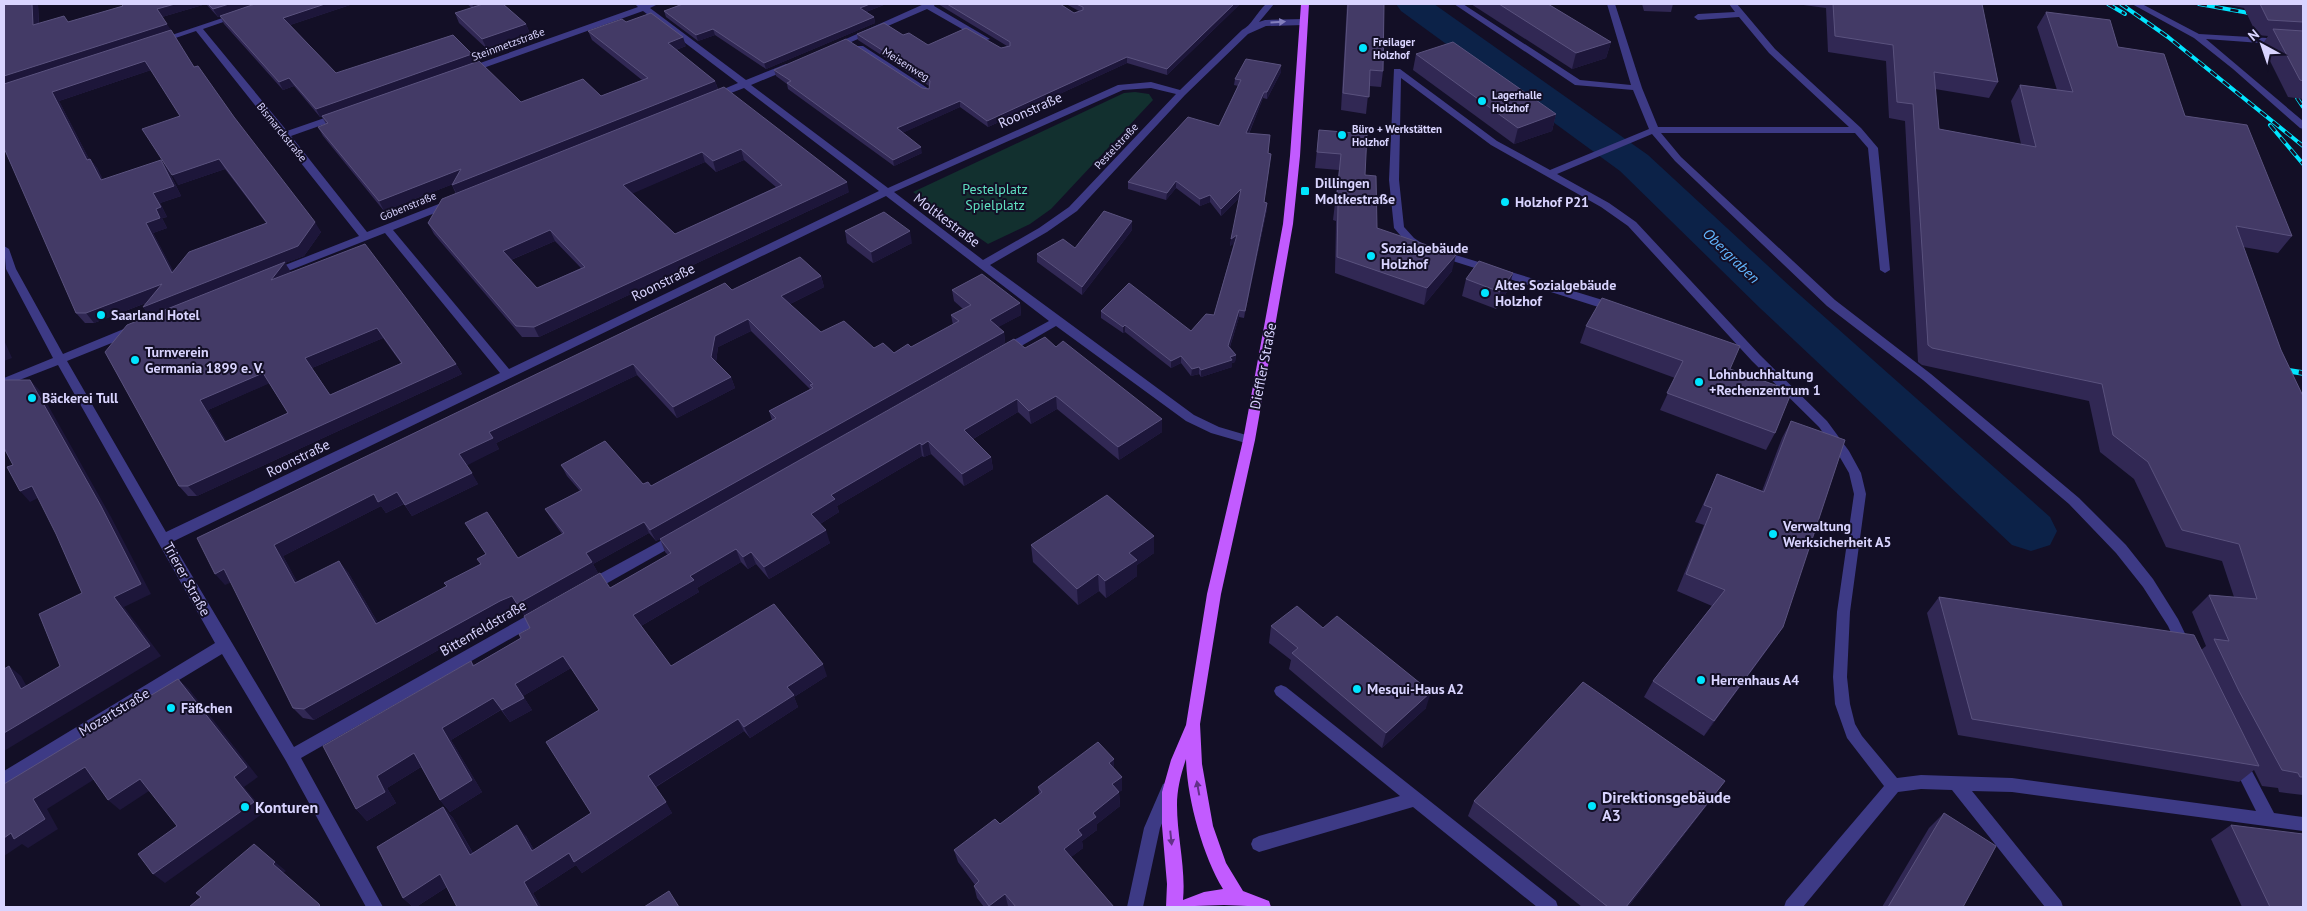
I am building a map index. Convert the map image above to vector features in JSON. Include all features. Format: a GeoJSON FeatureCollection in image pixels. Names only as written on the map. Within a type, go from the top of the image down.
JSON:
{"type":"FeatureCollection","features":[{"type":"Feature","properties":{"kind":"main road","name":"Dieffler Straße"},"geometry":{"type":"LineString","coordinates":[[1238,898],[1219,867],[1205,826],[1194,764],[1193,724],[1214,594],[1249,440],[1288,224],[1295,156],[1305,4]]}},
{"type":"Feature","properties":{"kind":"main road","name":"Dieffler Straße"},"geometry":{"type":"LineString","coordinates":[[1174,907],[1177,890],[1169,813],[1171,785],[1179,757],[1193,724]]}},
{"type":"Feature","properties":{"kind":"main road"},"geometry":{"type":"LineString","coordinates":[[1185,907],[1210,898],[1238,898],[1264,907]]}},
{"type":"Feature","properties":{"kind":"street"},"geometry":{"type":"LineString","coordinates":[[152,43],[272,4]]}},
{"type":"Feature","properties":{"kind":"street","name":"Pestelstraße"},"geometry":{"type":"LineString","coordinates":[[982,264],[1043,230],[1073,209],[1182,93],[1253,26],[1270,4]]}},
{"type":"Feature","properties":{"kind":"street"},"geometry":{"type":"LineString","coordinates":[[1458,4],[1578,83],[1636,88]]}},
{"type":"Feature","properties":{"kind":"street"},"geometry":{"type":"LineString","coordinates":[[1611,4],[1636,88],[1654,130],[1689,170],[1831,303],[1927,377],[2074,501],[2121,549],[2148,583],[2173,622],[2189,658]]}},
{"type":"Feature","properties":{"kind":"street"},"geometry":{"type":"LineString","coordinates":[[1733,4],[1772,51],[1858,130],[1873,148],[1885,270]]}},
{"type":"Feature","properties":{"kind":"street"},"geometry":{"type":"LineString","coordinates":[[2136,4],[2197,36],[2236,67],[2303,126]]}},
{"type":"Feature","properties":{"kind":"street","name":"Steinmetzstraße"},"geometry":{"type":"LineString","coordinates":[[460,73],[646,5]]}},
{"type":"Feature","properties":{"kind":"street","name":"Moltkestraße"},"geometry":{"type":"LineString","coordinates":[[646,5],[886,192],[1057,321],[1190,418],[1215,430],[1249,440]]}},
{"type":"Feature","properties":{"kind":"street"},"geometry":{"type":"LineString","coordinates":[[822,51],[929,5],[998,46]]}},
{"type":"Feature","properties":{"kind":"street"},"geometry":{"type":"LineString","coordinates":[[1698,18],[1741,14]]}},
{"type":"Feature","properties":{"kind":"street"},"geometry":{"type":"LineString","coordinates":[[1253,26],[1280,21],[1304,22]]}},
{"type":"Feature","properties":{"kind":"street","name":"Bismarckstraße"},"geometry":{"type":"LineString","coordinates":[[198,28],[365,237]]}},
{"type":"Feature","properties":{"kind":"street"},"geometry":{"type":"LineString","coordinates":[[2197,36],[2303,43]]}},
{"type":"Feature","properties":{"kind":"street","name":"Meisenweg"},"geometry":{"type":"LineString","coordinates":[[847,40],[927,90]]}},
{"type":"Feature","properties":{"kind":"street"},"geometry":{"type":"LineString","coordinates":[[708,99],[796,62]]}},
{"type":"Feature","properties":{"kind":"street"},"geometry":{"type":"LineString","coordinates":[[1622,310],[1578,298],[1422,248],[1410,240],[1400,228],[1394,180],[1397,71],[1494,143],[1619,213],[1632,224],[1756,358],[1823,424],[1844,452],[1855,472],[1860,494],[1843,631],[1840,696],[1848,725],[1874,763],[1894,786]]}},
{"type":"Feature","properties":{"kind":"street","name":"Roonstraße"},"geometry":{"type":"LineString","coordinates":[[165,539],[886,192],[1121,87],[1151,85],[1182,93]]}},
{"type":"Feature","properties":{"kind":"street"},"geometry":{"type":"LineString","coordinates":[[285,135],[350,112]]}},
{"type":"Feature","properties":{"kind":"street"},"geometry":{"type":"LineString","coordinates":[[1549,174],[1654,130],[1858,130]]}},
{"type":"Feature","properties":{"kind":"street","name":"Göbenstraße"},"geometry":{"type":"LineString","coordinates":[[263,278],[460,199]]}},
{"type":"Feature","properties":{"kind":"street"},"geometry":{"type":"LineString","coordinates":[[386,228],[507,374]]}},
{"type":"Feature","properties":{"kind":"street","name":"Trierer Straße"},"geometry":{"type":"LineString","coordinates":[[4,249],[11,269],[60,359],[165,539],[224,645],[291,756],[375,907]]}},
{"type":"Feature","properties":{"kind":"street"},"geometry":{"type":"LineString","coordinates":[[997,355],[1057,321]]}},
{"type":"Feature","properties":{"kind":"street"},"geometry":{"type":"LineString","coordinates":[[4,382],[143,326]]}},
{"type":"Feature","properties":{"kind":"street"},"geometry":{"type":"LineString","coordinates":[[1729,348],[1756,358]]}},
{"type":"Feature","properties":{"kind":"street"},"geometry":{"type":"LineString","coordinates":[[575,595],[687,531]]}},
{"type":"Feature","properties":{"kind":"street","name":"Bittenfeldstraße"},"geometry":{"type":"LineString","coordinates":[[291,756],[549,609]]}},
{"type":"Feature","properties":{"kind":"street","name":"Mozartstraße"},"geometry":{"type":"LineString","coordinates":[[4,778],[224,645]]}},
{"type":"Feature","properties":{"kind":"street"},"geometry":{"type":"LineString","coordinates":[[1280,690],[1550,907]]}},
{"type":"Feature","properties":{"kind":"street"},"geometry":{"type":"LineString","coordinates":[[2235,753],[2269,820]]}},
{"type":"Feature","properties":{"kind":"street"},"geometry":{"type":"LineString","coordinates":[[1792,907],[1894,786],[1920,782],[2012,785],[2303,824]]}},
{"type":"Feature","properties":{"kind":"street"},"geometry":{"type":"LineString","coordinates":[[1956,783],[2055,907]]}},
{"type":"Feature","properties":{"kind":"street","name":"Dieffler Straße"},"geometry":{"type":"LineString","coordinates":[[1135,907],[1152,828],[1171,785]]}},
{"type":"Feature","properties":{"kind":"street"},"geometry":{"type":"LineString","coordinates":[[1259,844],[1415,799]]}},
{"type":"Feature","properties":{"kind":"green space","name":"Pestelplatz Spielplatz"},"geometry":{"type":"Polygon","coordinates":[[[1124,93],[1149,94],[1153,100],[1051,209],[1030,224],[988,244],[913,192],[1124,93]]]}},
{"type":"Feature","properties":{"kind":"building"},"geometry":{"type":"Polygon","coordinates":[[[4,4],[32,4],[33,25],[64,16],[68,22],[123,6],[121,4],[175,4],[157,9],[167,24],[4,76],[4,4]]]}},
{"type":"Feature","properties":{"kind":"building"},"geometry":{"type":"Polygon","coordinates":[[[208,4],[229,4],[213,9],[208,4]]]}},
{"type":"Feature","properties":{"kind":"building"},"geometry":{"type":"Polygon","coordinates":[[[255,4],[325,4],[283,18],[336,73],[453,35],[472,54],[316,109],[289,78],[279,82],[220,16],[255,4]]]}},
{"type":"Feature","properties":{"kind":"building"},"geometry":{"type":"Polygon","coordinates":[[[483,4],[503,4],[526,24],[482,39],[455,13],[483,4]]]}},
{"type":"Feature","properties":{"kind":"building"},"geometry":{"type":"Polygon","coordinates":[[[683,4],[870,4],[860,8],[874,17],[764,63],[713,29],[696,35],[664,11],[683,4]]]}},
{"type":"Feature","properties":{"kind":"building"},"geometry":{"type":"Polygon","coordinates":[[[947,4],[1060,4],[1074,13],[1083,10],[1083,7],[1076,4],[1234,4],[1167,69],[1127,57],[987,121],[960,101],[897,128],[921,147],[893,160],[787,83],[791,81],[774,70],[846,39],[922,88],[929,89],[930,81],[857,34],[884,23],[903,35],[909,33],[928,45],[966,28],[1001,48],[1010,46],[1010,42],[947,4]]]}},
{"type":"Feature","properties":{"kind":"building","name":"Freilager Holzhof"},"geometry":{"type":"Polygon","coordinates":[[[1348,4],[1384,4],[1383,71],[1370,70],[1369,97],[1343,93],[1348,4]]]}},
{"type":"Feature","properties":{"kind":"building"},"geometry":{"type":"Polygon","coordinates":[[[1499,4],[1548,4],[1611,42],[1576,53],[1499,4]]]}},
{"type":"Feature","properties":{"kind":"building"},"geometry":{"type":"Polygon","coordinates":[[[1833,4],[1982,4],[1998,82],[1934,72],[1939,129],[2036,147],[2020,85],[2073,92],[2046,12],[2110,20],[2118,47],[2164,54],[2185,116],[2247,125],[2292,236],[2236,226],[2281,350],[2303,396],[2303,777],[2300,777],[2298,773],[2282,770],[2239,691],[2214,639],[2229,641],[2209,595],[2257,599],[2239,544],[2182,530],[2148,462],[2113,435],[2102,384],[1932,348],[1928,345],[1913,104],[1897,102],[1893,45],[1835,36],[1833,4]]]}},
{"type":"Feature","properties":{"kind":"building"},"geometry":{"type":"Polygon","coordinates":[[[2260,4],[2303,4],[2303,22],[2268,20],[2260,4]]]}},
{"type":"Feature","properties":{"kind":"building"},"geometry":{"type":"Polygon","coordinates":[[[651,13],[683,37],[668,43],[715,81],[452,185],[461,169],[379,201],[318,127],[328,123],[322,116],[479,61],[521,102],[583,79],[601,96],[648,78],[588,31],[622,19],[626,22],[651,13]]]}},
{"type":"Feature","properties":{"kind":"building"},"geometry":{"type":"Polygon","coordinates":[[[2273,29],[2303,31],[2303,81],[2300,80],[2273,29]]]}},
{"type":"Feature","properties":{"kind":"building"},"geometry":{"type":"Polygon","coordinates":[[[171,30],[194,67],[198,66],[234,117],[315,222],[298,246],[143,307],[162,284],[86,313],[76,313],[4,148],[4,84],[171,30]],[[145,61],[52,92],[87,160],[90,159],[101,180],[161,160],[174,186],[153,193],[161,207],[156,209],[160,218],[146,223],[172,273],[189,252],[267,223],[219,159],[172,175],[142,129],[180,116],[145,61]]]}},
{"type":"Feature","properties":{"kind":"building"},"geometry":{"type":"Polygon","coordinates":[[[1453,42],[1556,114],[1518,128],[1416,54],[1453,42]]]}},
{"type":"Feature","properties":{"kind":"building"},"geometry":{"type":"Polygon","coordinates":[[[1246,59],[1281,65],[1267,92],[1264,92],[1246,133],[1270,135],[1268,153],[1271,154],[1264,202],[1267,203],[1245,311],[1239,310],[1228,346],[1236,355],[1230,357],[1232,360],[1201,370],[1199,367],[1192,369],[1181,356],[1171,361],[1125,325],[1123,327],[1101,311],[1129,283],[1191,331],[1206,314],[1214,315],[1237,235],[1231,239],[1241,189],[1221,209],[1210,195],[1200,199],[1176,181],[1167,193],[1128,182],[1188,117],[1219,126],[1241,80],[1235,79],[1246,59]]]}},
{"type":"Feature","properties":{"kind":"building"},"geometry":{"type":"Polygon","coordinates":[[[724,87],[847,182],[534,327],[516,326],[428,223],[442,199],[724,87]],[[741,149],[713,161],[702,152],[623,185],[675,234],[782,185],[741,149]],[[550,230],[503,251],[537,288],[585,267],[550,230]]]}},
{"type":"Feature","properties":{"kind":"building"},"geometry":{"type":"Polygon","coordinates":[[[1319,130],[1367,134],[1365,175],[1376,176],[1377,228],[1456,255],[1427,288],[1337,257],[1338,205],[1336,204],[1341,154],[1317,152],[1319,130]]]}},
{"type":"Feature","properties":{"kind":"building"},"geometry":{"type":"Polygon","coordinates":[[[1104,211],[1132,221],[1082,287],[1037,254],[1063,239],[1075,248],[1104,211]]]}},
{"type":"Feature","properties":{"kind":"building"},"geometry":{"type":"Polygon","coordinates":[[[884,212],[910,231],[871,252],[845,231],[884,212]]]}},
{"type":"Feature","properties":{"kind":"building"},"geometry":{"type":"Polygon","coordinates":[[[365,244],[456,364],[188,486],[179,486],[105,352],[127,325],[285,262],[271,280],[365,244]],[[377,328],[305,358],[330,395],[402,363],[377,328]],[[263,373],[200,400],[225,442],[288,413],[263,373]]]}},
{"type":"Feature","properties":{"kind":"building"},"geometry":{"type":"Polygon","coordinates":[[[800,257],[821,276],[781,296],[821,332],[844,321],[874,348],[883,343],[894,353],[908,344],[911,347],[959,321],[951,315],[971,305],[952,290],[982,274],[1020,303],[990,320],[1004,332],[650,530],[644,522],[586,553],[592,562],[517,604],[512,596],[500,601],[304,709],[293,708],[224,569],[215,574],[197,538],[725,283],[732,290],[800,257]],[[748,319],[715,336],[711,357],[731,377],[673,407],[633,364],[489,432],[493,438],[459,454],[472,473],[405,505],[397,492],[378,502],[374,494],[274,545],[295,583],[339,561],[376,624],[447,586],[444,583],[481,564],[477,559],[486,554],[465,523],[487,512],[518,558],[564,533],[545,509],[582,490],[561,465],[605,441],[643,484],[648,482],[651,486],[776,418],[769,411],[813,388],[810,385],[813,384],[748,319]]]}},
{"type":"Feature","properties":{"kind":"building"},"geometry":{"type":"Polygon","coordinates":[[[1479,261],[1513,273],[1500,292],[1466,279],[1479,261]]]}},
{"type":"Feature","properties":{"kind":"building"},"geometry":{"type":"Polygon","coordinates":[[[1602,298],[1740,346],[1730,369],[1792,391],[1775,433],[1667,393],[1683,361],[1586,326],[1602,298]]]}},
{"type":"Feature","properties":{"kind":"building"},"geometry":{"type":"Polygon","coordinates":[[[1045,337],[1056,347],[1063,341],[1162,419],[1118,447],[1056,396],[1029,411],[1017,399],[964,430],[991,457],[962,474],[928,441],[922,445],[920,443],[831,495],[835,499],[811,514],[826,530],[764,567],[751,552],[743,557],[736,549],[690,576],[694,580],[633,615],[671,666],[774,604],[823,664],[787,687],[794,695],[744,727],[738,719],[648,776],[666,802],[574,862],[569,853],[524,882],[538,907],[457,907],[440,874],[403,898],[377,847],[443,807],[470,855],[517,825],[532,851],[591,813],[546,742],[599,710],[563,656],[515,684],[524,698],[502,710],[493,698],[442,728],[472,780],[440,800],[414,753],[377,776],[385,792],[356,809],[323,746],[471,661],[473,666],[521,638],[519,634],[530,628],[524,616],[600,573],[610,588],[671,553],[660,539],[1014,339],[1025,348],[1045,337]]]}},
{"type":"Feature","properties":{"kind":"building"},"geometry":{"type":"Polygon","coordinates":[[[4,380],[30,380],[101,506],[141,584],[114,597],[150,646],[4,733],[4,669],[9,666],[21,689],[60,666],[39,614],[82,593],[32,486],[20,491],[7,467],[13,465],[4,448],[4,380]]]}},
{"type":"Feature","properties":{"kind":"building"},"geometry":{"type":"Polygon","coordinates":[[[1791,421],[1845,440],[1783,627],[1714,721],[1653,681],[1725,590],[1686,574],[1712,508],[1704,505],[1717,474],[1764,492],[1791,421]]]}},
{"type":"Feature","properties":{"kind":"building"},"geometry":{"type":"Polygon","coordinates":[[[1107,495],[1154,536],[1129,553],[1137,560],[1105,581],[1098,574],[1077,589],[1031,545],[1107,495]]]}},
{"type":"Feature","properties":{"kind":"building"},"geometry":{"type":"Polygon","coordinates":[[[1939,597],[2194,635],[2259,766],[1972,719],[1939,597]]]}},
{"type":"Feature","properties":{"kind":"building","name":"Mesqui-Haus A2"},"geometry":{"type":"Polygon","coordinates":[[[1297,606],[1323,628],[1337,616],[1431,692],[1386,733],[1292,653],[1298,648],[1271,626],[1297,606]]]}},
{"type":"Feature","properties":{"kind":"building"},"geometry":{"type":"Polygon","coordinates":[[[178,679],[247,767],[234,777],[254,802],[153,874],[138,854],[177,826],[140,779],[108,800],[85,767],[33,799],[45,819],[14,839],[11,833],[4,838],[4,784],[178,679]]]}},
{"type":"Feature","properties":{"kind":"building","name":"Direktionsgebäude A3"},"geometry":{"type":"Polygon","coordinates":[[[1583,682],[1725,781],[1626,907],[1608,907],[1474,801],[1583,682]]]}},
{"type":"Feature","properties":{"kind":"building"},"geometry":{"type":"Polygon","coordinates":[[[1098,742],[1114,759],[1109,763],[1122,777],[1112,784],[1119,792],[1093,813],[1096,817],[1078,830],[1082,835],[1064,849],[1114,907],[1016,907],[1005,894],[989,906],[974,886],[979,881],[954,850],[995,819],[1000,824],[1042,792],[1038,787],[1098,742]]]}},
{"type":"Feature","properties":{"kind":"building"},"geometry":{"type":"Polygon","coordinates":[[[1944,813],[1996,846],[1963,907],[1888,907],[1944,813]]]}},
{"type":"Feature","properties":{"kind":"building"},"geometry":{"type":"Polygon","coordinates":[[[2231,825],[2303,834],[2303,907],[2270,907],[2231,825]]]}},
{"type":"Feature","properties":{"kind":"building"},"geometry":{"type":"Polygon","coordinates":[[[254,844],[320,907],[189,907],[201,897],[196,893],[254,844]]]}},
{"type":"Feature","properties":{"kind":"building"},"geometry":{"type":"Polygon","coordinates":[[[669,891],[679,907],[644,907],[669,891]]]}},
{"type":"Feature","properties":{"kind":"waterway","name":"Obergraben"},"geometry":{"type":"LineString","coordinates":[[1413,4],[1634,163],[1777,299],[2031,531]]}},
{"type":"Feature","properties":{"kind":"railway"},"geometry":{"type":"LineString","coordinates":[[2108,4],[2125,14]]}},
{"type":"Feature","properties":{"kind":"railway"},"geometry":{"type":"LineString","coordinates":[[2121,4],[2168,37],[2303,146]]}},
{"type":"Feature","properties":{"kind":"railway"},"geometry":{"type":"LineString","coordinates":[[2199,4],[2260,15]]}},
{"type":"Feature","properties":{"kind":"railway"},"geometry":{"type":"LineString","coordinates":[[2297,98],[2303,107]]}},
{"type":"Feature","properties":{"kind":"railway"},"geometry":{"type":"LineString","coordinates":[[2270,125],[2303,164]]}},
{"type":"Feature","properties":{"kind":"railway"},"geometry":{"type":"LineString","coordinates":[[2277,369],[2303,373]]}},
{"type":"Feature","properties":{"kind":"place","name":"Freilager Holzhof"},"geometry":{"type":"Point","coordinates":[1363,48]}},
{"type":"Feature","properties":{"kind":"place","name":"Lagerhalle Holzhof"},"geometry":{"type":"Point","coordinates":[1482,101]}},
{"type":"Feature","properties":{"kind":"place","name":"Büro + Werkstätten Holzhof"},"geometry":{"type":"Point","coordinates":[1342,135]}},
{"type":"Feature","properties":{"kind":"place","name":"Dillingen Moltkestraße"},"geometry":{"type":"Point","coordinates":[1305,191]}},
{"type":"Feature","properties":{"kind":"place","name":"Holzhof P21"},"geometry":{"type":"Point","coordinates":[1505,202]}},
{"type":"Feature","properties":{"kind":"place","name":"Sozialgebäude Holzhof"},"geometry":{"type":"Point","coordinates":[1371,256]}},
{"type":"Feature","properties":{"kind":"place","name":"Altes Sozialgebäude Holzhof"},"geometry":{"type":"Point","coordinates":[1485,293]}},
{"type":"Feature","properties":{"kind":"place","name":"Saarland Hotel"},"geometry":{"type":"Point","coordinates":[101,315]}},
{"type":"Feature","properties":{"kind":"place","name":"Turnverein Germania 1899 e. V."},"geometry":{"type":"Point","coordinates":[135,360]}},
{"type":"Feature","properties":{"kind":"place","name":"Lohnbuchhaltung +Rechenzentrum 1"},"geometry":{"type":"Point","coordinates":[1699,382]}},
{"type":"Feature","properties":{"kind":"place","name":"Bäckerei Tull"},"geometry":{"type":"Point","coordinates":[32,398]}},
{"type":"Feature","properties":{"kind":"place","name":"Verwaltung Werksicherheit A5"},"geometry":{"type":"Point","coordinates":[1773,534]}},
{"type":"Feature","properties":{"kind":"place","name":"Herrenhaus A4"},"geometry":{"type":"Point","coordinates":[1701,680]}},
{"type":"Feature","properties":{"kind":"place","name":"Mesqui-Haus A2"},"geometry":{"type":"Point","coordinates":[1357,689]}},
{"type":"Feature","properties":{"kind":"place","name":"Fäßchen"},"geometry":{"type":"Point","coordinates":[171,708]}},
{"type":"Feature","properties":{"kind":"place","name":"Direktionsgebäude A3"},"geometry":{"type":"Point","coordinates":[1592,806]}},
{"type":"Feature","properties":{"kind":"place","name":"Konturen"},"geometry":{"type":"Point","coordinates":[245,807]}}]}
